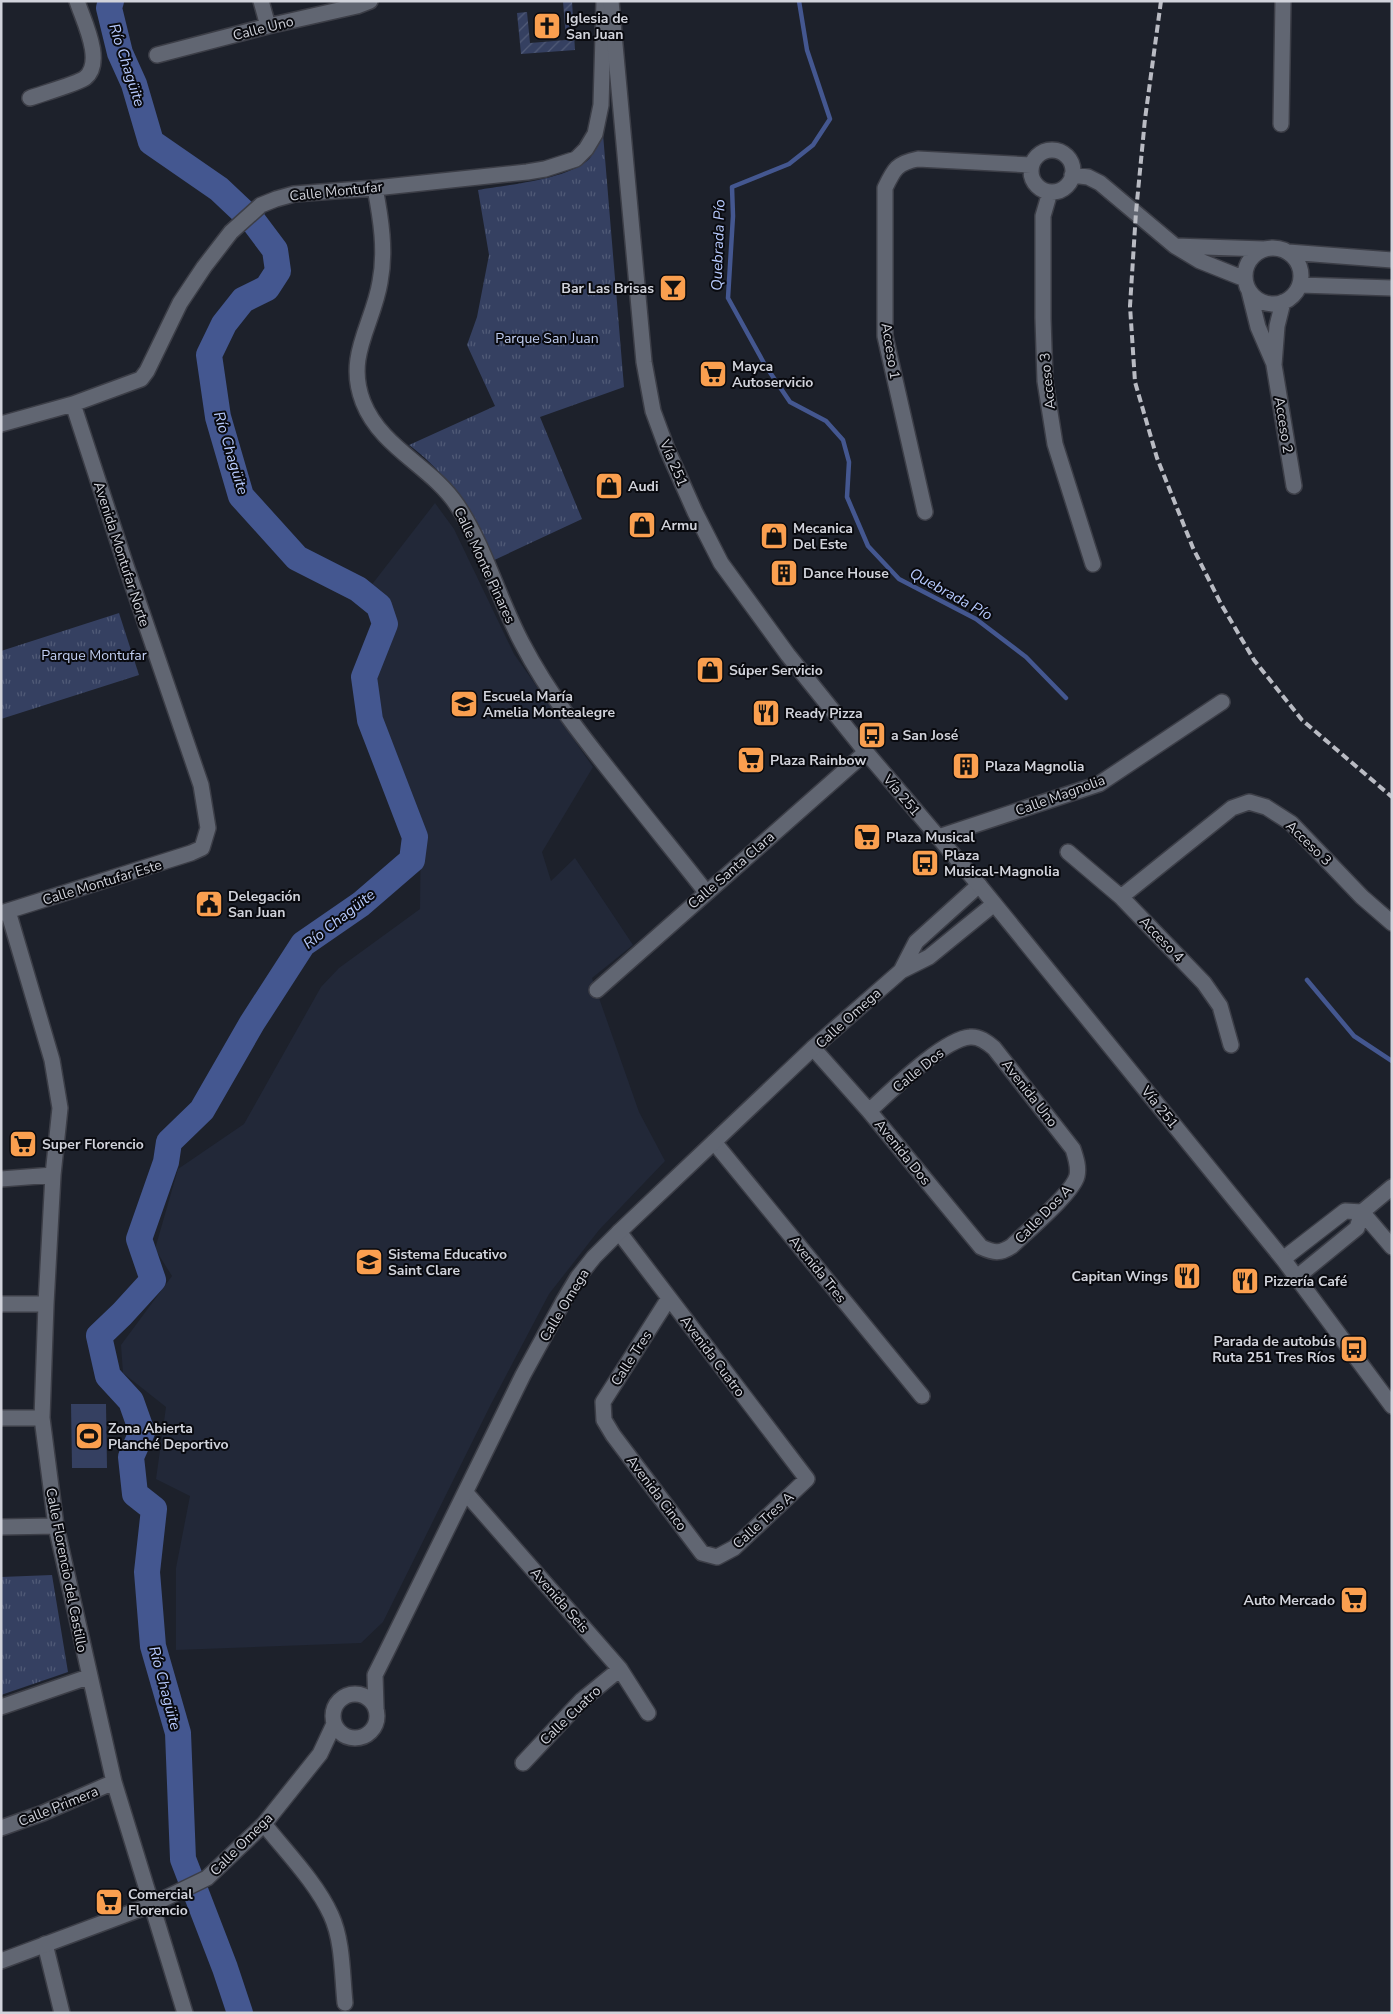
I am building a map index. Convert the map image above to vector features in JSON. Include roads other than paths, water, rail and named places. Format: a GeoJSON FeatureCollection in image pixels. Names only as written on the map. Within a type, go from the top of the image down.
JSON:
{"type":"FeatureCollection","features":[{"type":"Feature","properties":{"kind":"street"},"geometry":{"type":"LineString","coordinates":[[30,98],[85,78],[91,70],[94,56],[77,1]]}},
{"type":"Feature","properties":{"kind":"street"},"geometry":{"type":"LineString","coordinates":[[261,1],[268,26]]}},
{"type":"Feature","properties":{"kind":"street","name":"Calle Uno"},"geometry":{"type":"LineString","coordinates":[[156,55],[370,1]]}},
{"type":"Feature","properties":{"kind":"street","name":"Calle Montufar"},"geometry":{"type":"LineString","coordinates":[[1,424],[73,404],[140,379],[148,372],[180,303],[221,244],[243,220],[261,206],[276,198],[294,194],[375,188],[527,172],[545,169],[576,159],[586,149],[595,134],[601,105],[604,1]]}},
{"type":"Feature","properties":{"kind":"street","name":"Vía 251"},"geometry":{"type":"LineString","coordinates":[[611,1],[644,362],[653,411],[667,449],[695,512],[721,563],[788,655],[866,752],[979,885],[1283,1259],[1392,1406]]}},
{"type":"Feature","properties":{"kind":"street"},"geometry":{"type":"LineString","coordinates":[[1281,124],[1283,1]]}},
{"type":"Feature","properties":{"kind":"street"},"geometry":{"type":"LineString","coordinates":[[1052,149],[1068,157],[1072,166],[1072,176],[1068,185],[1060,191],[1050,192],[1041,189],[1034,183],[1030,174],[1031,165],[1035,157],[1043,151],[1052,149]]}},
{"type":"Feature","properties":{"kind":"street","name":"Acceso 1"},"geometry":{"type":"LineString","coordinates":[[925,512],[885,336],[885,188],[892,172],[903,162],[918,159],[1031,165]]}},
{"type":"Feature","properties":{"kind":"street"},"geometry":{"type":"LineString","coordinates":[[1072,176],[1088,177],[1100,183],[1175,246],[1200,261],[1247,284],[1258,299],[1270,304],[1283,302],[1293,296],[1300,285],[1302,273],[1297,261],[1288,252]]}},
{"type":"Feature","properties":{"kind":"street","name":"Calle Monte Pinares"},"geometry":{"type":"LineString","coordinates":[[375,188],[381,220],[382,264],[380,283],[356,363],[363,402],[375,424],[388,440],[440,484],[455,502],[473,534],[521,643],[565,715],[706,892]]}},
{"type":"Feature","properties":{"kind":"street","name":"Acceso 3"},"geometry":{"type":"LineString","coordinates":[[1050,192],[1044,216],[1043,318],[1045,381],[1055,444],[1092,564]]}},
{"type":"Feature","properties":{"kind":"street"},"geometry":{"type":"LineString","coordinates":[[1175,246],[1264,249],[1276,247],[1288,252],[1392,260]]}},
{"type":"Feature","properties":{"kind":"street"},"geometry":{"type":"LineString","coordinates":[[1247,284],[1246,266],[1253,256],[1264,249]]}},
{"type":"Feature","properties":{"kind":"street","name":"Acceso 2"},"geometry":{"type":"LineString","coordinates":[[1247,284],[1258,328],[1274,365]]}},
{"type":"Feature","properties":{"kind":"street"},"geometry":{"type":"LineString","coordinates":[[1300,285],[1392,288]]}},
{"type":"Feature","properties":{"kind":"street","name":"Acceso 2"},"geometry":{"type":"LineString","coordinates":[[1283,302],[1277,326],[1274,365],[1294,486]]}},
{"type":"Feature","properties":{"kind":"street","name":"Avenida Montufar Norte"},"geometry":{"type":"LineString","coordinates":[[73,404],[124,563],[201,785],[208,828],[202,848]]}},
{"type":"Feature","properties":{"kind":"street","name":"Calle Magnolia"},"geometry":{"type":"LineString","coordinates":[[938,837],[1099,784],[1222,702]]}},
{"type":"Feature","properties":{"kind":"street","name":"Calle Santa Clara"},"geometry":{"type":"LineString","coordinates":[[597,990],[866,752]]}},
{"type":"Feature","properties":{"kind":"street","name":"Acceso 3"},"geometry":{"type":"LineString","coordinates":[[1121,897],[1232,808],[1249,802],[1266,807],[1291,823],[1362,897],[1392,923]]}},
{"type":"Feature","properties":{"kind":"street","name":"Calle Montufar Este"},"geometry":{"type":"LineString","coordinates":[[5,912],[120,874],[191,854],[202,848]]}},
{"type":"Feature","properties":{"kind":"street","name":"Acceso 4"},"geometry":{"type":"LineString","coordinates":[[1068,852],[1121,897],[1204,983],[1220,1006],[1231,1044]]}},
{"type":"Feature","properties":{"kind":"street","name":"Calle Omega"},"geometry":{"type":"LineString","coordinates":[[900,971],[916,942],[979,885]]}},
{"type":"Feature","properties":{"kind":"street","name":"Calle Omega"},"geometry":{"type":"LineString","coordinates":[[354,1694],[376,1675],[524,1375],[563,1302],[578,1277],[594,1257],[813,1048],[900,971],[929,957],[994,904]]}},
{"type":"Feature","properties":{"kind":"street","name":"Calle Florencio del Castillo"},"geometry":{"type":"LineString","coordinates":[[5,912],[52,1060],[60,1108],[53,1174],[42,1418],[56,1526],[88,1677],[114,1782],[185,2013]]}},
{"type":"Feature","properties":{"kind":"street","name":"Calle Dos"},"geometry":{"type":"LineString","coordinates":[[870,1111],[919,1066],[958,1040],[971,1036]]}},
{"type":"Feature","properties":{"kind":"street","name":"Avenida Uno"},"geometry":{"type":"LineString","coordinates":[[971,1036],[984,1040],[994,1048],[1073,1149],[1077,1162]]}},
{"type":"Feature","properties":{"kind":"street","name":"Avenida Dos"},"geometry":{"type":"LineString","coordinates":[[813,1048],[870,1111],[981,1247],[994,1253]]}},
{"type":"Feature","properties":{"kind":"street","name":"Avenida Tres"},"geometry":{"type":"LineString","coordinates":[[714,1142],[922,1396]]}},
{"type":"Feature","properties":{"kind":"street","name":"Calle Dos A"},"geometry":{"type":"LineString","coordinates":[[994,1253],[1003,1252],[1012,1246],[1068,1191],[1077,1176],[1077,1162]]}},
{"type":"Feature","properties":{"kind":"street"},"geometry":{"type":"LineString","coordinates":[[1,1179],[53,1174]]}},
{"type":"Feature","properties":{"kind":"street"},"geometry":{"type":"LineString","coordinates":[[1297,1277],[1357,1228],[1362,1212],[1392,1188]]}},
{"type":"Feature","properties":{"kind":"street"},"geometry":{"type":"LineString","coordinates":[[1283,1259],[1345,1211],[1362,1212],[1392,1247]]}},
{"type":"Feature","properties":{"kind":"street","name":"Avenida Cuatro"},"geometry":{"type":"LineString","coordinates":[[619,1232],[807,1479]]}},
{"type":"Feature","properties":{"kind":"street","name":"Calle Tres"},"geometry":{"type":"LineString","coordinates":[[604,1420],[603,1402],[670,1298]]}},
{"type":"Feature","properties":{"kind":"street"},"geometry":{"type":"LineString","coordinates":[[1,1304],[46,1304]]}},
{"type":"Feature","properties":{"kind":"street"},"geometry":{"type":"LineString","coordinates":[[1,1418],[42,1418]]}},
{"type":"Feature","properties":{"kind":"street","name":"Avenida Cinco"},"geometry":{"type":"LineString","coordinates":[[604,1420],[613,1435],[702,1553],[717,1557]]}},
{"type":"Feature","properties":{"kind":"street","name":"Calle Tres A"},"geometry":{"type":"LineString","coordinates":[[717,1557],[734,1548],[807,1479]]}},
{"type":"Feature","properties":{"kind":"street","name":"Avenida Seis"},"geometry":{"type":"LineString","coordinates":[[466,1493],[620,1669],[648,1713]]}},
{"type":"Feature","properties":{"kind":"street"},"geometry":{"type":"LineString","coordinates":[[1,1527],[56,1526]]}},
{"type":"Feature","properties":{"kind":"street","name":"Calle Cuatro"},"geometry":{"type":"LineString","coordinates":[[523,1763],[582,1700],[620,1669]]}},
{"type":"Feature","properties":{"kind":"street","name":"Calle Omega"},"geometry":{"type":"LineString","coordinates":[[376,1675],[376,1708]]}},
{"type":"Feature","properties":{"kind":"street"},"geometry":{"type":"LineString","coordinates":[[1,1707],[88,1677]]}},
{"type":"Feature","properties":{"kind":"street"},"geometry":{"type":"LineString","coordinates":[[354,1694],[367,1697],[376,1708],[376,1724],[366,1735],[352,1738],[344,1736],[334,1724],[332,1716],[334,1707],[345,1696],[354,1694]]}},
{"type":"Feature","properties":{"kind":"street","name":"Calle Omega"},"geometry":{"type":"LineString","coordinates":[[1,1961],[151,1905],[207,1878],[264,1824],[320,1754],[334,1724]]}},
{"type":"Feature","properties":{"kind":"street","name":"Calle Omega"},"geometry":{"type":"LineString","coordinates":[[320,1754],[352,1738]]}},
{"type":"Feature","properties":{"kind":"street","name":"Calle Primera"},"geometry":{"type":"LineString","coordinates":[[1,1828],[44,1813],[114,1782]]}},
{"type":"Feature","properties":{"kind":"street"},"geometry":{"type":"LineString","coordinates":[[264,1824],[310,1880],[331,1915],[340,1945],[345,2002]]}},
{"type":"Feature","properties":{"kind":"street"},"geometry":{"type":"LineString","coordinates":[[45,1944],[62,2013]]}},
{"type":"Feature","properties":{"kind":"waterway","name":"Río Chagüite"},"geometry":{"type":"LineString","coordinates":[[111,1],[109,8],[120,53],[134,84],[151,142],[219,189],[254,222],[275,250],[278,271],[267,288],[243,300],[224,324],[209,355],[218,417],[241,496],[297,558],[358,589],[379,606],[385,624],[364,677],[370,720],[415,837],[412,860],[361,904],[303,944],[252,1023],[202,1110],[169,1142],[166,1162],[139,1239],[153,1280],[99,1336],[108,1376],[131,1401],[142,1432],[131,1457],[135,1494],[154,1509],[147,1572],[153,1646],[178,1733],[183,1859],[225,1968],[240,2013]]}},
{"type":"Feature","properties":{"kind":"waterway","name":"Quebrada Pío"},"geometry":{"type":"LineString","coordinates":[[799,1],[807,50],[830,119],[813,145],[789,164],[732,187],[733,216],[728,298],[765,365],[790,402],[826,421],[843,440],[849,462],[847,497],[868,546],[899,579],[976,619],[1026,657],[1066,698]]}},
{"type":"Feature","properties":{"kind":"waterway","name":"Quebrada Pío"},"geometry":{"type":"LineString","coordinates":[[1307,980],[1354,1036],[1392,1061]]}},
{"type":"Feature","properties":{"kind":"railway"},"geometry":{"type":"LineString","coordinates":[[1161,1],[1145,119],[1136,212],[1130,306],[1135,382],[1157,458],[1193,548],[1221,604],[1254,660],[1302,720],[1392,797]]}},
{"type":"Feature","properties":{"kind":"place","name":"Iglesia de San Juan"},"geometry":{"type":"Point","coordinates":[547,26]}},
{"type":"Feature","properties":{"kind":"place","name":"Bar Las Brisas"},"geometry":{"type":"Point","coordinates":[673,288]}},
{"type":"Feature","properties":{"kind":"place","name":"Mayca Autoservicio"},"geometry":{"type":"Point","coordinates":[713,374]}},
{"type":"Feature","properties":{"kind":"place","name":"Audi"},"geometry":{"type":"Point","coordinates":[609,486]}},
{"type":"Feature","properties":{"kind":"place","name":"Armu"},"geometry":{"type":"Point","coordinates":[642,525]}},
{"type":"Feature","properties":{"kind":"place","name":"Mecanica Del Este"},"geometry":{"type":"Point","coordinates":[774,536]}},
{"type":"Feature","properties":{"kind":"place","name":"Dance House"},"geometry":{"type":"Point","coordinates":[784,573]}},
{"type":"Feature","properties":{"kind":"place","name":"Súper Servicio"},"geometry":{"type":"Point","coordinates":[710,670]}},
{"type":"Feature","properties":{"kind":"place","name":"Escuela María Amelia Montealegre"},"geometry":{"type":"Point","coordinates":[464,704]}},
{"type":"Feature","properties":{"kind":"place","name":"Ready Pizza"},"geometry":{"type":"Point","coordinates":[766,713]}},
{"type":"Feature","properties":{"kind":"place","name":"a San José"},"geometry":{"type":"Point","coordinates":[872,735]}},
{"type":"Feature","properties":{"kind":"place","name":"Plaza Rainbow"},"geometry":{"type":"Point","coordinates":[751,760]}},
{"type":"Feature","properties":{"kind":"place","name":"Plaza Magnolia"},"geometry":{"type":"Point","coordinates":[966,766]}},
{"type":"Feature","properties":{"kind":"place","name":"Plaza Musical"},"geometry":{"type":"Point","coordinates":[867,837]}},
{"type":"Feature","properties":{"kind":"place","name":"Plaza Musical-Magnolia"},"geometry":{"type":"Point","coordinates":[925,863]}},
{"type":"Feature","properties":{"kind":"place","name":"Delegación San Juan"},"geometry":{"type":"Point","coordinates":[209,904]}},
{"type":"Feature","properties":{"kind":"place","name":"Super Florencio"},"geometry":{"type":"Point","coordinates":[23,1144]}},
{"type":"Feature","properties":{"kind":"place","name":"Sistema Educativo Saint Clare"},"geometry":{"type":"Point","coordinates":[369,1262]}},
{"type":"Feature","properties":{"kind":"place","name":"Capitan Wings"},"geometry":{"type":"Point","coordinates":[1187,1276]}},
{"type":"Feature","properties":{"kind":"place","name":"Pizzería Café"},"geometry":{"type":"Point","coordinates":[1245,1281]}},
{"type":"Feature","properties":{"kind":"place","name":"Parada de autobús Ruta 251 Tres Ríos"},"geometry":{"type":"Point","coordinates":[1354,1349]}},
{"type":"Feature","properties":{"kind":"place","name":"Zona Abierta Planché Deportivo"},"geometry":{"type":"Point","coordinates":[89,1436]}},
{"type":"Feature","properties":{"kind":"place","name":"Auto Mercado"},"geometry":{"type":"Point","coordinates":[1354,1600]}},
{"type":"Feature","properties":{"kind":"place","name":"Comercial Florencio"},"geometry":{"type":"Point","coordinates":[109,1902]}},
{"type":"Feature","properties":{"kind":"park label","name":"Parque San Juan"},"geometry":{"type":"Point","coordinates":[547,338]}},
{"type":"Feature","properties":{"kind":"park label","name":"Parque Montufar"},"geometry":{"type":"Point","coordinates":[94,655]}}]}
